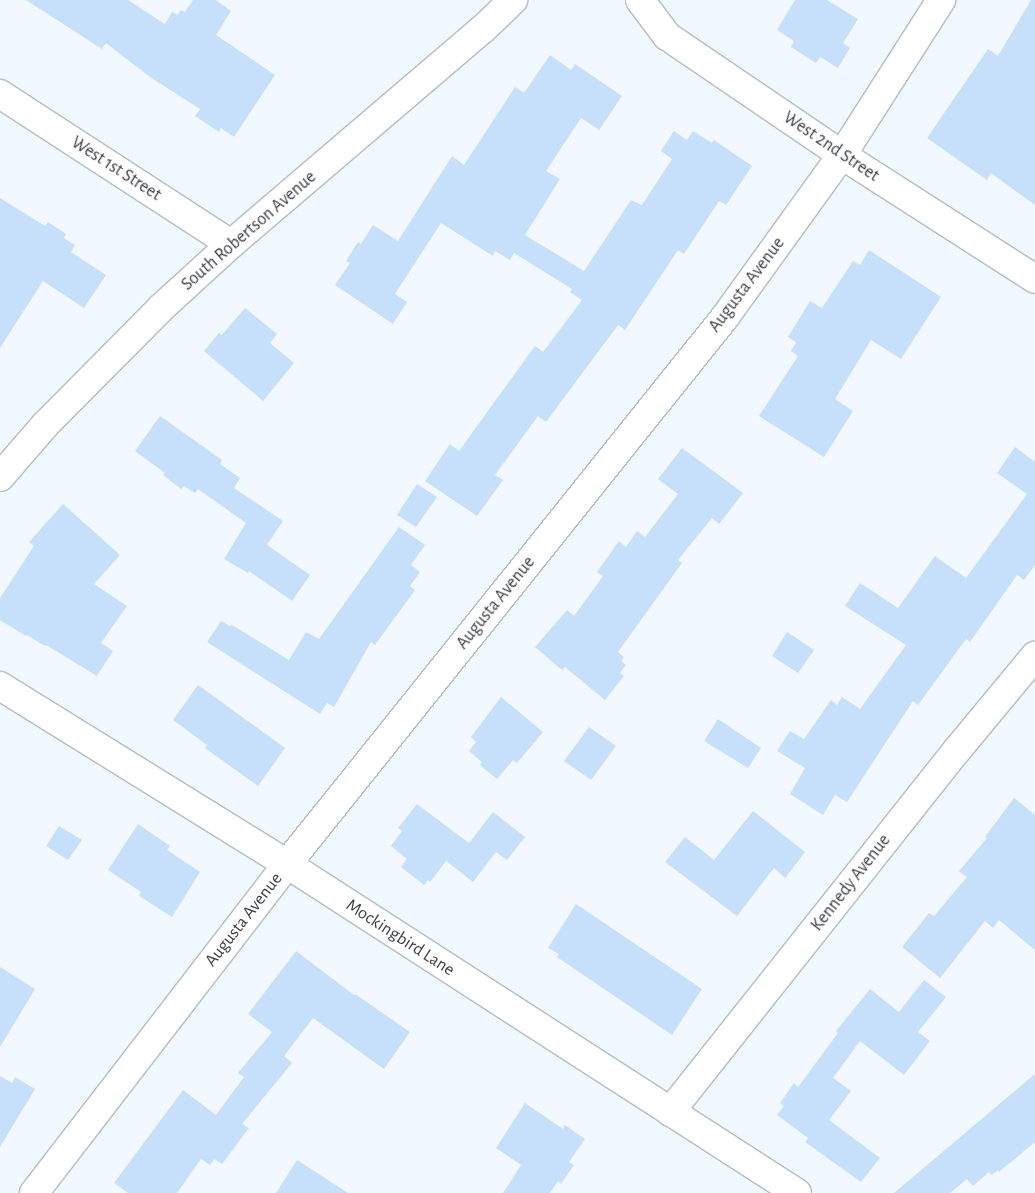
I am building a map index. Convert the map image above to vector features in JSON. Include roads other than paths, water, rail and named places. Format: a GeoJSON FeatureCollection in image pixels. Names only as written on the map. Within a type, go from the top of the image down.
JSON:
{"type":"FeatureCollection","features":[{"type":"Feature","properties":{"kind":"street","name":"South Robertson Avenue"},"geometry":{"type":"LineString","coordinates":[[0,477],[45,425],[161,308],[231,244],[483,29],[513,0]]}},
{"type":"Feature","properties":{"kind":"street","name":"West 2nd Street"},"geometry":{"type":"LineString","coordinates":[[640,0],[667,36],[842,155],[1035,279]]}},
{"type":"Feature","properties":{"kind":"street","name":"Augusta Avenue"},"geometry":{"type":"LineString","coordinates":[[34,1193],[287,864],[724,317],[842,155],[941,0]]}},
{"type":"Feature","properties":{"kind":"street","name":"West 1st Street"},"geometry":{"type":"LineString","coordinates":[[0,94],[231,244]]}},
{"type":"Feature","properties":{"kind":"street","name":"Kennedy Avenue"},"geometry":{"type":"LineString","coordinates":[[670,1112],[958,749],[1035,656]]}},
{"type":"Feature","properties":{"kind":"street","name":"Mockingbird Lane"},"geometry":{"type":"LineString","coordinates":[[0,686],[287,864],[797,1193]]}}]}
